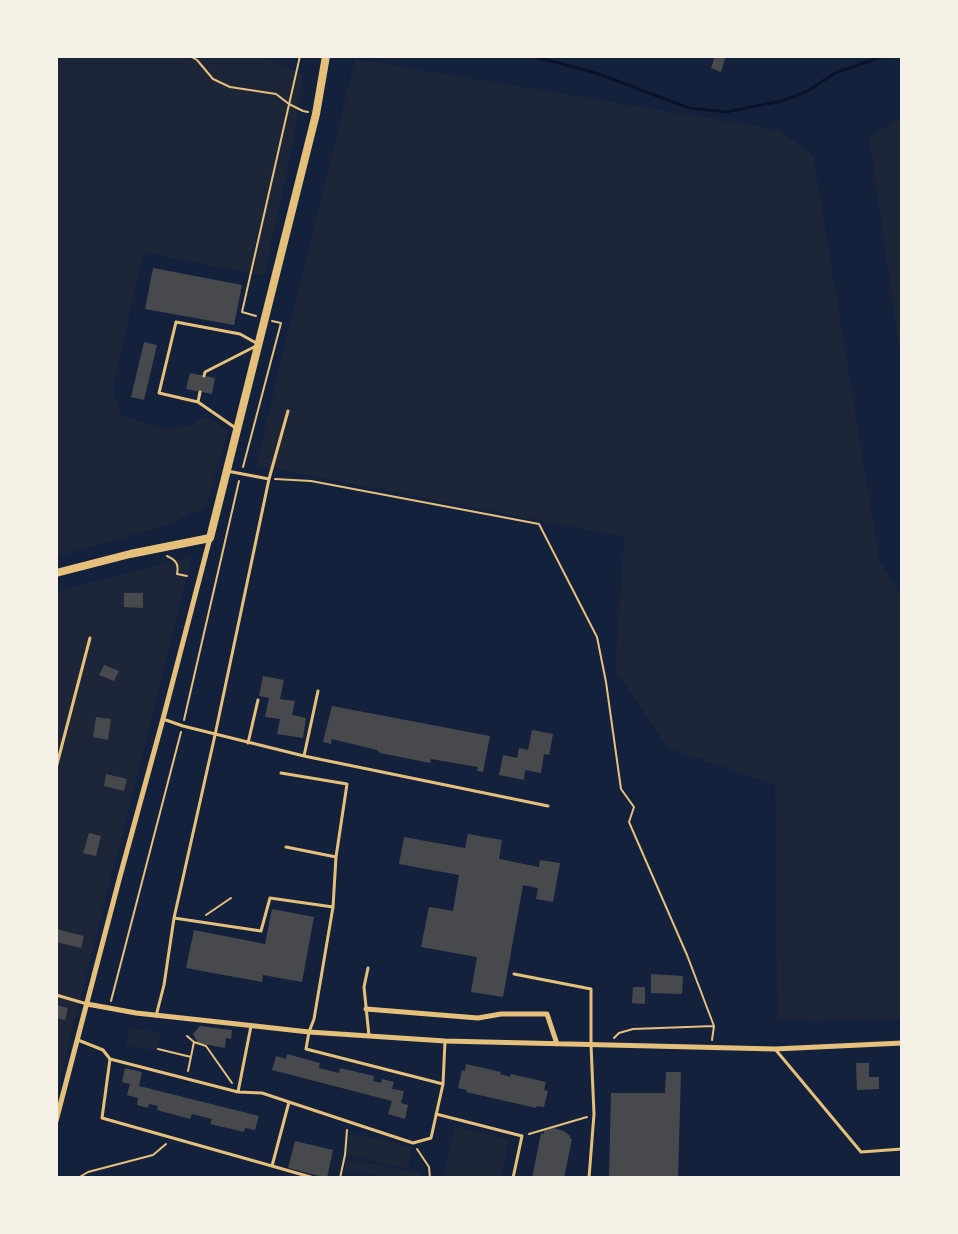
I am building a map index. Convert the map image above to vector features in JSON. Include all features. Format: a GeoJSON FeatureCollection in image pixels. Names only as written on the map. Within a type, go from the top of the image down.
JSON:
{"type":"FeatureCollection","features":[{"type":"Feature","properties":{"kind":"street"},"geometry":{"type":"LineString","coordinates":[[56,1120],[210,538],[316,114],[326,56]]}},
{"type":"Feature","properties":{"kind":"street"},"geometry":{"type":"LineString","coordinates":[[56,573],[130,554],[210,538]]}},
{"type":"Feature","properties":{"kind":"street"},"geometry":{"type":"LineString","coordinates":[[87,1004],[156,1016],[309,1032],[445,1041],[775,1049],[902,1043]]}},
{"type":"Feature","properties":{"kind":"street"},"geometry":{"type":"LineString","coordinates":[[366,1009],[478,1018],[501,1014],[547,1014],[557,1044]]}},
{"type":"Feature","properties":{"kind":"lane"},"geometry":{"type":"LineString","coordinates":[[237,430],[198,402],[159,393],[176,322],[240,334],[258,344]]}},
{"type":"Feature","properties":{"kind":"lane"},"geometry":{"type":"LineString","coordinates":[[204,376],[205,372],[258,344]]}},
{"type":"Feature","properties":{"kind":"lane"},"geometry":{"type":"LineString","coordinates":[[198,402],[200,392]]}},
{"type":"Feature","properties":{"kind":"lane"},"geometry":{"type":"LineString","coordinates":[[156,1016],[164,985],[174,918],[215,735],[268,479],[288,411]]}},
{"type":"Feature","properties":{"kind":"lane"},"geometry":{"type":"LineString","coordinates":[[227,471],[268,479]]}},
{"type":"Feature","properties":{"kind":"lane"},"geometry":{"type":"LineString","coordinates":[[56,768],[90,638]]}},
{"type":"Feature","properties":{"kind":"lane"},"geometry":{"type":"LineString","coordinates":[[304,756],[318,691]]}},
{"type":"Feature","properties":{"kind":"lane"},"geometry":{"type":"LineString","coordinates":[[248,743],[258,700]]}},
{"type":"Feature","properties":{"kind":"lane"},"geometry":{"type":"LineString","coordinates":[[163,719],[215,735],[304,756],[548,806]]}},
{"type":"Feature","properties":{"kind":"lane"},"geometry":{"type":"LineString","coordinates":[[281,773],[347,784],[336,857],[333,908],[314,1019],[306,1049],[443,1084]]}},
{"type":"Feature","properties":{"kind":"lane"},"geometry":{"type":"LineString","coordinates":[[286,847],[336,857]]}},
{"type":"Feature","properties":{"kind":"lane"},"geometry":{"type":"LineString","coordinates":[[174,918],[261,931],[270,898],[333,908]]}},
{"type":"Feature","properties":{"kind":"lane"},"geometry":{"type":"LineString","coordinates":[[368,968],[364,987],[369,1036]]}},
{"type":"Feature","properties":{"kind":"lane"},"geometry":{"type":"LineString","coordinates":[[514,974],[591,989],[594,1114],[589,1178]]}},
{"type":"Feature","properties":{"kind":"lane"},"geometry":{"type":"LineString","coordinates":[[56,995],[87,1004]]}},
{"type":"Feature","properties":{"kind":"lane"},"geometry":{"type":"LineString","coordinates":[[238,1092],[251,1026]]}},
{"type":"Feature","properties":{"kind":"lane"},"geometry":{"type":"LineString","coordinates":[[78,1040],[103,1050],[110,1059],[238,1092],[262,1093],[413,1143],[431,1138],[443,1084],[445,1041]]}},
{"type":"Feature","properties":{"kind":"lane"},"geometry":{"type":"LineString","coordinates":[[775,1049],[861,1152],[902,1149]]}},
{"type":"Feature","properties":{"kind":"lane"},"geometry":{"type":"LineString","coordinates":[[110,1059],[102,1118],[314,1178]]}},
{"type":"Feature","properties":{"kind":"lane"},"geometry":{"type":"LineString","coordinates":[[272,1166],[289,1102]]}},
{"type":"Feature","properties":{"kind":"lane"},"geometry":{"type":"LineString","coordinates":[[436,1114],[522,1136],[513,1178]]}},
{"type":"Feature","properties":{"kind":"path"},"geometry":{"type":"LineString","coordinates":[[190,56],[197,60],[214,79],[230,86],[276,94],[296,108],[316,114]]}},
{"type":"Feature","properties":{"kind":"path"},"geometry":{"type":"LineString","coordinates":[[268,479],[311,481],[539,524],[597,637],[606,682],[621,789],[634,807],[629,822],[687,955],[714,1026],[711,1048]]}},
{"type":"Feature","properties":{"kind":"path"},"geometry":{"type":"LineString","coordinates":[[161,556],[167,555],[174,559],[178,568],[177,574],[187,576]]}},
{"type":"Feature","properties":{"kind":"path"},"geometry":{"type":"LineString","coordinates":[[196,922],[231,898]]}},
{"type":"Feature","properties":{"kind":"path"},"geometry":{"type":"LineString","coordinates":[[608,1045],[618,1033],[634,1029],[714,1026]]}},
{"type":"Feature","properties":{"kind":"path"},"geometry":{"type":"LineString","coordinates":[[187,1036],[194,1042],[206,1046],[238,1092]]}},
{"type":"Feature","properties":{"kind":"path"},"geometry":{"type":"LineString","coordinates":[[186,1078],[194,1042]]}},
{"type":"Feature","properties":{"kind":"path"},"geometry":{"type":"LineString","coordinates":[[158,1049],[191,1057]]}},
{"type":"Feature","properties":{"kind":"path"},"geometry":{"type":"LineString","coordinates":[[522,1136],[594,1114]]}},
{"type":"Feature","properties":{"kind":"path"},"geometry":{"type":"LineString","coordinates":[[340,1178],[345,1155],[348,1122]]}},
{"type":"Feature","properties":{"kind":"path"},"geometry":{"type":"LineString","coordinates":[[78,1178],[88,1172],[152,1155],[174,1138]]}},
{"type":"Feature","properties":{"kind":"path"},"geometry":{"type":"LineString","coordinates":[[413,1143],[429,1167],[430,1178]]}},
{"type":"Feature","properties":{"kind":"shaded area"},"geometry":{"type":"Polygon","coordinates":[[[56,56],[262,56],[303,75],[294,140],[264,276],[143,252],[113,390],[121,415],[164,429],[190,426],[205,416],[228,431],[206,507],[168,525],[56,557],[56,56]]]}},
{"type":"Feature","properties":{"kind":"shaded area"},"geometry":{"type":"Polygon","coordinates":[[[355,59],[779,130],[813,155],[880,562],[899,593],[902,589],[902,1019],[777,1021],[775,785],[668,748],[615,669],[624,537],[256,465],[355,59]]]}},
{"type":"Feature","properties":{"kind":"shaded area"},"geometry":{"type":"Polygon","coordinates":[[[902,117],[902,368],[869,137],[902,117]]]}},
{"type":"Feature","properties":{"kind":"shaded area"},"geometry":{"type":"Polygon","coordinates":[[[192,556],[187,576],[56,1095],[56,592],[192,556]]]}},
{"type":"Feature","properties":{"kind":"shaded area"},"geometry":{"type":"Polygon","coordinates":[[[129,1027],[161,1033],[158,1051],[126,1045],[129,1027]]]}},
{"type":"Feature","properties":{"kind":"shaded area"},"geometry":{"type":"Polygon","coordinates":[[[454,1127],[509,1139],[501,1178],[443,1178],[454,1127]]]}},
{"type":"Feature","properties":{"kind":"shaded area"},"geometry":{"type":"Polygon","coordinates":[[[348,1134],[366,1136],[412,1147],[408,1169],[346,1155],[348,1134]]]}},
{"type":"Feature","properties":{"kind":"shaded area"},"geometry":{"type":"Polygon","coordinates":[[[347,1159],[420,1173],[419,1178],[391,1178],[345,1169],[347,1159]]]}},
{"type":"Feature","properties":{"kind":"building"},"geometry":{"type":"Polygon","coordinates":[[[715,56],[726,56],[721,72],[711,68],[715,56]]]}},
{"type":"Feature","properties":{"kind":"building"},"geometry":{"type":"Polygon","coordinates":[[[153,268],[242,285],[234,325],[145,309],[153,268]]]}},
{"type":"Feature","properties":{"kind":"building"},"geometry":{"type":"Polygon","coordinates":[[[144,342],[157,345],[144,400],[131,397],[144,342]]]}},
{"type":"Feature","properties":{"kind":"building"},"geometry":{"type":"Polygon","coordinates":[[[190,373],[215,378],[212,394],[186,389],[190,373]]]}},
{"type":"Feature","properties":{"kind":"building"},"geometry":{"type":"Polygon","coordinates":[[[124,593],[143,593],[143,608],[124,607],[124,593]]]}},
{"type":"Feature","properties":{"kind":"building"},"geometry":{"type":"Polygon","coordinates":[[[104,665],[119,671],[114,681],[99,675],[104,665]]]}},
{"type":"Feature","properties":{"kind":"building"},"geometry":{"type":"Polygon","coordinates":[[[263,676],[284,680],[280,699],[295,701],[292,715],[306,718],[303,738],[277,734],[280,719],[265,717],[269,698],[259,696],[263,676]]]}},
{"type":"Feature","properties":{"kind":"building"},"geometry":{"type":"Polygon","coordinates":[[[332,706],[490,736],[483,772],[477,771],[478,767],[431,759],[430,763],[380,753],[377,750],[332,739],[331,744],[323,742],[332,706]]]}},
{"type":"Feature","properties":{"kind":"building"},"geometry":{"type":"Polygon","coordinates":[[[96,717],[111,719],[108,740],[93,737],[96,717]]]}},
{"type":"Feature","properties":{"kind":"building"},"geometry":{"type":"Polygon","coordinates":[[[532,730],[553,734],[549,755],[544,754],[541,773],[525,770],[524,780],[499,775],[503,755],[517,758],[519,748],[528,750],[532,730]]]}},
{"type":"Feature","properties":{"kind":"building"},"geometry":{"type":"Polygon","coordinates":[[[106,774],[127,779],[124,791],[104,786],[106,774]]]}},
{"type":"Feature","properties":{"kind":"building"},"geometry":{"type":"Polygon","coordinates":[[[89,833],[101,836],[96,856],[83,853],[89,833]]]}},
{"type":"Feature","properties":{"kind":"building"},"geometry":{"type":"Polygon","coordinates":[[[468,834],[502,840],[499,859],[539,867],[540,860],[560,863],[553,902],[536,899],[538,888],[523,885],[503,997],[471,992],[477,957],[421,947],[429,907],[453,911],[459,875],[399,864],[404,837],[465,848],[468,834]]]}},
{"type":"Feature","properties":{"kind":"building"},"geometry":{"type":"Polygon","coordinates":[[[272,909],[314,917],[302,982],[263,975],[262,982],[186,968],[194,930],[265,944],[272,909]]]}},
{"type":"Feature","properties":{"kind":"building"},"geometry":{"type":"Polygon","coordinates":[[[56,929],[84,936],[81,948],[56,942],[56,929]]]}},
{"type":"Feature","properties":{"kind":"building"},"geometry":{"type":"Polygon","coordinates":[[[651,974],[683,976],[682,994],[651,993],[651,974]]]}},
{"type":"Feature","properties":{"kind":"building"},"geometry":{"type":"Polygon","coordinates":[[[633,987],[645,987],[645,1004],[632,1003],[633,987]]]}},
{"type":"Feature","properties":{"kind":"building"},"geometry":{"type":"Polygon","coordinates":[[[56,1005],[68,1008],[65,1020],[56,1018],[56,1005]]]}},
{"type":"Feature","properties":{"kind":"building"},"geometry":{"type":"Polygon","coordinates":[[[200,1026],[232,1030],[231,1039],[226,1038],[225,1048],[198,1043],[193,1034],[200,1026]]]}},
{"type":"Feature","properties":{"kind":"building"},"geometry":{"type":"Polygon","coordinates":[[[287,1054],[320,1063],[319,1068],[339,1073],[340,1068],[374,1076],[373,1081],[381,1083],[382,1079],[394,1082],[392,1089],[404,1091],[401,1103],[408,1105],[405,1119],[388,1114],[392,1101],[272,1070],[276,1056],[286,1059],[287,1054]]]}},
{"type":"Feature","properties":{"kind":"building"},"geometry":{"type":"Polygon","coordinates":[[[856,1063],[869,1063],[869,1077],[879,1077],[879,1089],[857,1090],[856,1063]]]}},
{"type":"Feature","properties":{"kind":"building"},"geometry":{"type":"Polygon","coordinates":[[[466,1064],[501,1072],[500,1074],[510,1077],[511,1074],[546,1082],[544,1090],[548,1091],[544,1107],[537,1106],[536,1108],[466,1092],[467,1090],[458,1088],[462,1070],[465,1071],[466,1064]]]}},
{"type":"Feature","properties":{"kind":"building"},"geometry":{"type":"Polygon","coordinates":[[[125,1068],[142,1072],[139,1086],[259,1116],[255,1130],[245,1128],[244,1132],[210,1124],[212,1119],[192,1114],[190,1119],[157,1110],[158,1106],[149,1104],[148,1108],[137,1105],[138,1098],[127,1095],[130,1084],[122,1082],[125,1068]]]}},
{"type":"Feature","properties":{"kind":"building"},"geometry":{"type":"Polygon","coordinates":[[[666,1072],[681,1072],[678,1178],[609,1178],[611,1093],[665,1093],[666,1072]]]}},
{"type":"Feature","properties":{"kind":"building"},"geometry":{"type":"Polygon","coordinates":[[[553,1128],[564,1131],[572,1139],[564,1178],[532,1178],[541,1133],[544,1134],[544,1131],[553,1128]]]}},
{"type":"Feature","properties":{"kind":"building"},"geometry":{"type":"Polygon","coordinates":[[[295,1141],[333,1150],[327,1178],[288,1168],[295,1141]]]}},
{"type":"Feature","properties":{"kind":"waterway"},"geometry":{"type":"LineString","coordinates":[[532,56],[596,73],[689,108],[727,112],[781,101],[806,92],[835,73],[884,56]]}}]}
